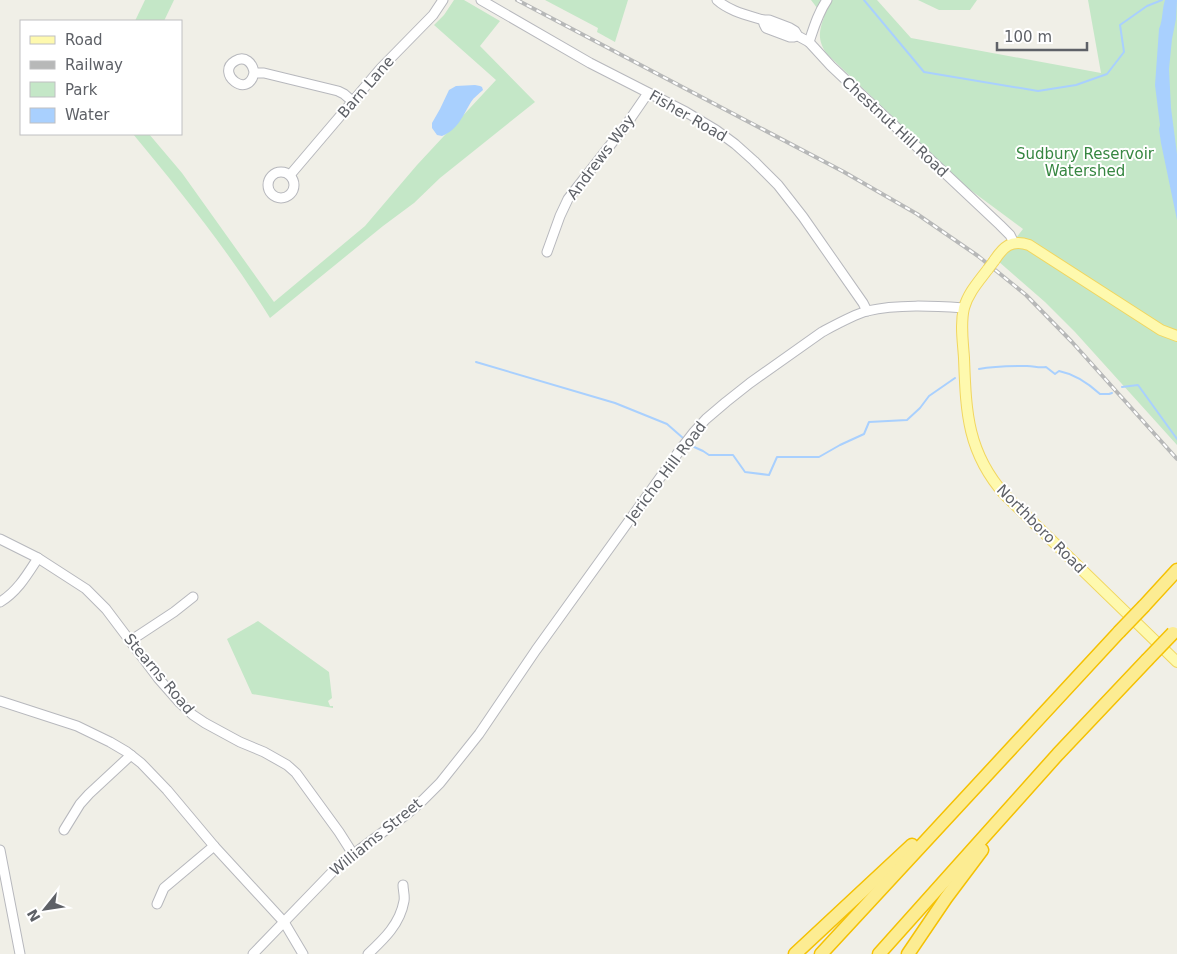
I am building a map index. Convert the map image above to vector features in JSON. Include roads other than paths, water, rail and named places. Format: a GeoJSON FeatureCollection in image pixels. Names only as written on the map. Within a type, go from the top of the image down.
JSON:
{"type":"FeatureCollection","features":[{"type":"Feature","properties":{"kind":"highway"},"geometry":{"type":"LineString","coordinates":[[821,954],[1177,570]]}},
{"type":"Feature","properties":{"kind":"highway"},"geometry":{"type":"LineString","coordinates":[[879,954],[1058,754],[1175,630]]}},
{"type":"Feature","properties":{"kind":"highway"},"geometry":{"type":"LineString","coordinates":[[908,954],[956,884],[1058,754]]}},
{"type":"Feature","properties":{"kind":"highway"},"geometry":{"type":"LineString","coordinates":[[795,954],[990,771]]}},
{"type":"Feature","properties":{"kind":"main road","name":"Northboro Road"},"geometry":{"type":"LineString","coordinates":[[1014,242],[999,253],[972,289],[964,308],[963,335],[966,407],[976,448],[989,474],[999,488],[1177,662]]}},
{"type":"Feature","properties":{"kind":"main road"},"geometry":{"type":"LineString","coordinates":[[1014,242],[1023,243],[1038,250],[1161,330],[1177,336]]}},
{"type":"Feature","properties":{"kind":"street","name":"Barn Lane"},"geometry":{"type":"LineString","coordinates":[[290,175],[386,62],[433,15],[443,0]]}},
{"type":"Feature","properties":{"kind":"street","name":"Fisher Road"},"geometry":{"type":"LineString","coordinates":[[481,0],[590,63],[686,112],[735,144],[778,185],[863,303],[867,312]]}},
{"type":"Feature","properties":{"kind":"street"},"geometry":{"type":"LineString","coordinates":[[717,0],[731,9],[790,28],[798,36],[810,42],[815,23],[827,0]]}},
{"type":"Feature","properties":{"kind":"street","name":"Chestnut Hill Road"},"geometry":{"type":"LineString","coordinates":[[810,42],[830,66],[1000,225],[1014,242]]}},
{"type":"Feature","properties":{"kind":"street"},"geometry":{"type":"LineString","coordinates":[[254,73],[264,73],[336,90],[352,101]]}},
{"type":"Feature","properties":{"kind":"street","name":"Andrews Way"},"geometry":{"type":"LineString","coordinates":[[547,252],[560,216],[572,192],[626,125],[648,93]]}},
{"type":"Feature","properties":{"kind":"street","name":"Jericho Hill Road"},"geometry":{"type":"LineString","coordinates":[[457,763],[536,650],[694,432],[706,419],[794,352],[833,326],[867,312],[899,308],[964,308]]}},
{"type":"Feature","properties":{"kind":"street","name":"Stearns Road"},"geometry":{"type":"LineString","coordinates":[[0,539],[38,558],[86,589],[106,609],[158,678],[193,715],[240,742],[264,752],[287,765],[296,773],[353,854]]}},
{"type":"Feature","properties":{"kind":"street"},"geometry":{"type":"LineString","coordinates":[[0,602],[16,590],[38,558]]}},
{"type":"Feature","properties":{"kind":"street"},"geometry":{"type":"LineString","coordinates":[[130,641],[193,597]]}},
{"type":"Feature","properties":{"kind":"street"},"geometry":{"type":"LineString","coordinates":[[0,701],[77,726],[110,742],[141,763],[284,922],[303,954]]}},
{"type":"Feature","properties":{"kind":"street"},"geometry":{"type":"LineString","coordinates":[[64,830],[80,804],[131,755]]}},
{"type":"Feature","properties":{"kind":"street","name":"Williams Street"},"geometry":{"type":"LineString","coordinates":[[253,954],[339,865],[423,800],[457,763]]}},
{"type":"Feature","properties":{"kind":"street"},"geometry":{"type":"LineString","coordinates":[[157,904],[164,888],[214,846]]}},
{"type":"Feature","properties":{"kind":"street"},"geometry":{"type":"LineString","coordinates":[[0,850],[20,954]]}},
{"type":"Feature","properties":{"kind":"street"},"geometry":{"type":"LineString","coordinates":[[368,954],[389,933],[398,920],[405,899],[402,885]]}},
{"type":"Feature","properties":{"kind":"water"},"geometry":{"type":"Polygon","coordinates":[[[1165,0],[1177,0],[1169,69],[1171,108],[1177,154],[1177,220],[1161,143],[1155,85],[1159,29],[1165,0]]]}},
{"type":"Feature","properties":{"kind":"water"},"geometry":{"type":"Polygon","coordinates":[[[475,85],[482,87],[483,90],[472,100],[459,122],[448,133],[442,136],[437,135],[432,128],[432,123],[449,90],[456,86],[475,85]]]}},
{"type":"Feature","properties":{"kind":"waterway"},"geometry":{"type":"LineString","coordinates":[[864,0],[924,72],[1038,91],[1076,85],[1107,74],[1124,52],[1120,25],[1147,6],[1162,0]]}},
{"type":"Feature","properties":{"kind":"waterway"},"geometry":{"type":"LineString","coordinates":[[476,362],[615,403],[667,424],[683,438]]}},
{"type":"Feature","properties":{"kind":"waterway"},"geometry":{"type":"LineString","coordinates":[[979,369],[1009,366],[1046,367],[1055,374],[1059,371],[1076,377],[1100,394],[1112,393]]}},
{"type":"Feature","properties":{"kind":"waterway"},"geometry":{"type":"LineString","coordinates":[[692,446],[709,455],[733,455],[745,472],[769,475],[777,457],[819,457],[864,434],[869,422],[907,420],[929,396],[955,378]]}},
{"type":"Feature","properties":{"kind":"waterway"},"geometry":{"type":"LineString","coordinates":[[1122,387],[1138,385],[1177,439]]}},
{"type":"Feature","properties":{"kind":"railway"},"geometry":{"type":"LineString","coordinates":[[517,0],[844,172],[917,214],[978,256],[1026,295],[1072,342],[1177,459]]}},
{"type":"Feature","properties":{"kind":"park label","name":"Sudbury Reservoir Watershed"},"geometry":{"type":"Point","coordinates":[1085,162]}}]}
